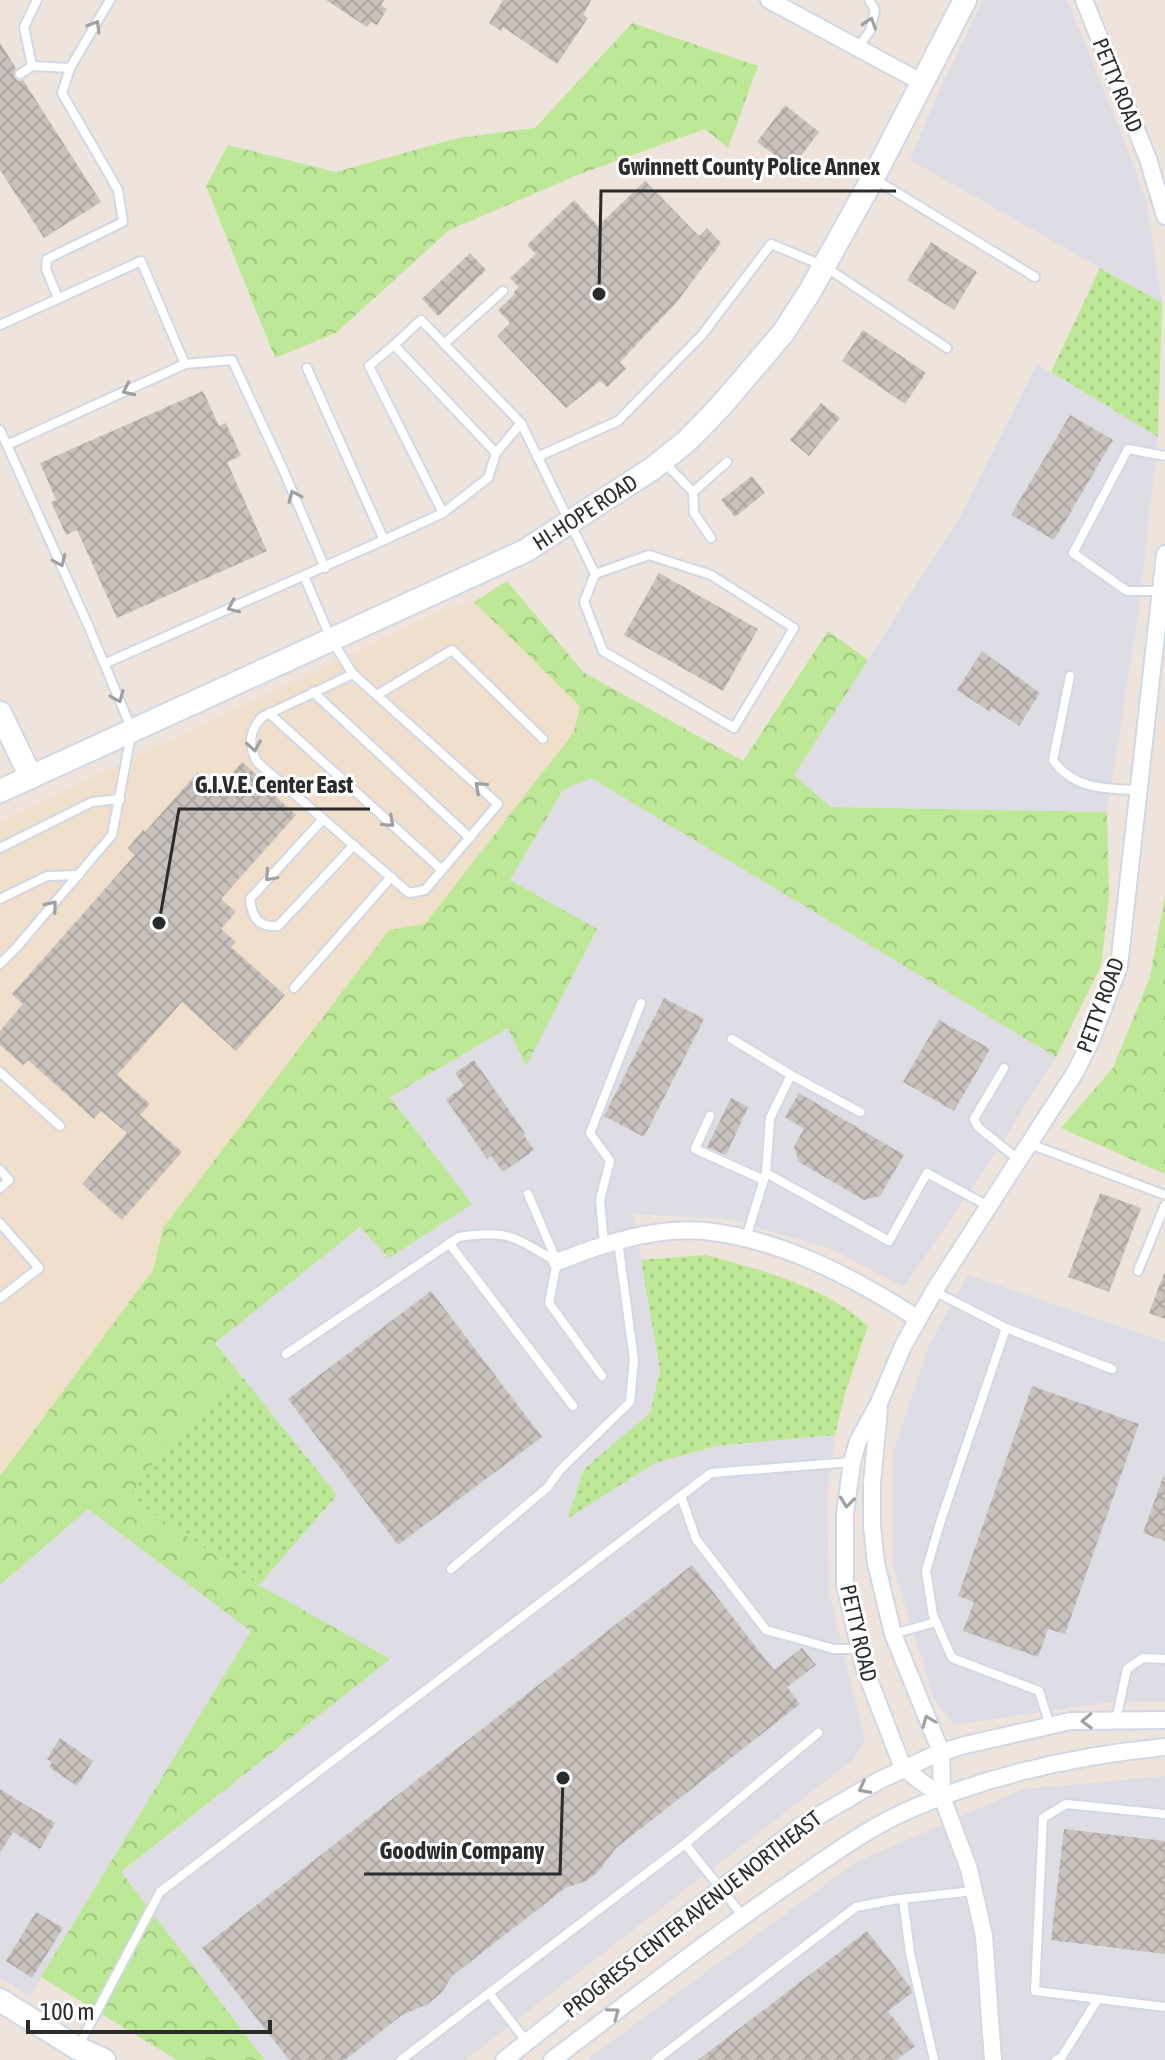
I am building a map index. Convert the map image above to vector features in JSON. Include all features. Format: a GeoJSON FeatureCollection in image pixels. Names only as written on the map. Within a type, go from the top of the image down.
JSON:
{"type":"FeatureCollection","features":[{"type":"Feature","properties":{"kind":"street"},"geometry":{"type":"LineString","coordinates":[[769,0],[921,82]]}},
{"type":"Feature","properties":{"kind":"street","name":"HI-HOPE ROAD"},"geometry":{"type":"LineString","coordinates":[[0,791],[525,551],[663,461],[688,440],[752,372],[783,333],[873,178],[965,0]]}},
{"type":"Feature","properties":{"kind":"street","name":"PETTY ROAD"},"geometry":{"type":"LineString","coordinates":[[1084,0],[1148,159],[1165,216]]}},
{"type":"Feature","properties":{"kind":"street","name":"PETTY ROAD"},"geometry":{"type":"LineString","coordinates":[[903,1768],[859,1649],[845,1584],[845,1514],[852,1462],[858,1441],[879,1403],[903,1346],[934,1291],[1076,1071],[1119,966],[1165,554]]}},
{"type":"Feature","properties":{"kind":"street"},"geometry":{"type":"LineString","coordinates":[[0,713],[31,777]]}},
{"type":"Feature","properties":{"kind":"street"},"geometry":{"type":"LineString","coordinates":[[557,1262],[611,1242],[653,1234],[703,1230],[760,1241],[817,1263],[918,1319]]}},
{"type":"Feature","properties":{"kind":"street","name":"PETTY ROAD"},"geometry":{"type":"LineString","coordinates":[[879,1403],[872,1483],[876,1563],[893,1634],[941,1752],[942,1797],[969,1869],[984,1936],[993,2060]]}},
{"type":"Feature","properties":{"kind":"street","name":"PROGRESS CENTER AVENUE NORTHEAST"},"geometry":{"type":"LineString","coordinates":[[504,2060],[817,1815],[903,1768],[977,1741],[1070,1721],[1165,1720]]}},
{"type":"Feature","properties":{"kind":"street","name":"PROGRESS CENTER AVENUE NORTHEAST"},"geometry":{"type":"LineString","coordinates":[[552,2060],[742,1915],[867,1832],[970,1786],[1063,1760],[1162,1748]]}},
{"type":"Feature","properties":{"kind":"street"},"geometry":{"type":"LineString","coordinates":[[903,1768],[942,1797]]}},
{"type":"Feature","properties":{"kind":"street"},"geometry":{"type":"LineString","coordinates":[[0,2000],[77,2048],[104,2060]]}},
{"type":"Feature","properties":{"kind":"lane"},"geometry":{"type":"LineString","coordinates":[[32,66],[24,27],[37,0]]}},
{"type":"Feature","properties":{"kind":"lane"},"geometry":{"type":"LineString","coordinates":[[58,298],[46,269],[47,259],[123,222],[118,190],[62,93],[70,68],[110,0]]}},
{"type":"Feature","properties":{"kind":"lane"},"geometry":{"type":"LineString","coordinates":[[859,46],[870,31],[875,10],[869,0]]}},
{"type":"Feature","properties":{"kind":"lane"},"geometry":{"type":"LineString","coordinates":[[20,74],[32,66],[70,68]]}},
{"type":"Feature","properties":{"kind":"lane"},"geometry":{"type":"LineString","coordinates":[[873,178],[1035,277]]}},
{"type":"Feature","properties":{"kind":"lane"},"geometry":{"type":"LineString","coordinates":[[537,457],[618,421],[702,335],[771,244],[824,266],[947,348]]}},
{"type":"Feature","properties":{"kind":"lane"},"geometry":{"type":"LineString","coordinates":[[0,325],[141,261],[185,364]]}},
{"type":"Feature","properties":{"kind":"lane"},"geometry":{"type":"LineString","coordinates":[[444,344],[503,291]]}},
{"type":"Feature","properties":{"kind":"lane"},"geometry":{"type":"LineString","coordinates":[[443,513],[369,366],[421,320],[521,423],[595,574],[584,602],[603,651],[734,728],[794,628],[711,575],[649,555],[595,574]]}},
{"type":"Feature","properties":{"kind":"lane"},"geometry":{"type":"LineString","coordinates":[[394,345],[496,453]]}},
{"type":"Feature","properties":{"kind":"lane"},"geometry":{"type":"LineString","coordinates":[[7,445],[185,364],[232,360],[325,568]]}},
{"type":"Feature","properties":{"kind":"lane"},"geometry":{"type":"LineString","coordinates":[[307,368],[384,540]]}},
{"type":"Feature","properties":{"kind":"lane"},"geometry":{"type":"LineString","coordinates":[[104,664],[443,513],[488,478],[496,453],[521,423]]}},
{"type":"Feature","properties":{"kind":"lane"},"geometry":{"type":"LineString","coordinates":[[0,430],[132,730],[112,835],[0,964]]}},
{"type":"Feature","properties":{"kind":"lane"},"geometry":{"type":"LineString","coordinates":[[1160,591],[1127,591],[1073,553],[1128,449],[1165,456]]}},
{"type":"Feature","properties":{"kind":"lane"},"geometry":{"type":"LineString","coordinates":[[663,461],[693,492],[694,513],[711,538]]}},
{"type":"Feature","properties":{"kind":"lane"},"geometry":{"type":"LineString","coordinates":[[693,492],[727,462]]}},
{"type":"Feature","properties":{"kind":"lane"},"geometry":{"type":"LineString","coordinates":[[304,576],[331,639],[353,674],[498,804],[425,890],[419,892],[409,893],[257,762],[251,750],[253,727],[262,717],[353,674]]}},
{"type":"Feature","properties":{"kind":"lane"},"geometry":{"type":"LineString","coordinates":[[377,695],[452,650],[543,739]]}},
{"type":"Feature","properties":{"kind":"lane"},"geometry":{"type":"LineString","coordinates":[[1070,676],[1053,760],[1060,770],[1074,780],[1098,789],[1137,790]]}},
{"type":"Feature","properties":{"kind":"lane"},"geometry":{"type":"LineString","coordinates":[[313,692],[470,838]]}},
{"type":"Feature","properties":{"kind":"lane"},"geometry":{"type":"LineString","coordinates":[[269,713],[442,870]]}},
{"type":"Feature","properties":{"kind":"lane"},"geometry":{"type":"LineString","coordinates":[[0,848],[92,802],[120,799]]}},
{"type":"Feature","properties":{"kind":"lane"},"geometry":{"type":"LineString","coordinates":[[323,819],[250,899],[258,923],[278,926],[354,845]]}},
{"type":"Feature","properties":{"kind":"lane"},"geometry":{"type":"LineString","coordinates":[[0,899],[47,876],[79,875]]}},
{"type":"Feature","properties":{"kind":"lane"},"geometry":{"type":"LineString","coordinates":[[294,988],[391,877]]}},
{"type":"Feature","properties":{"kind":"lane"},"geometry":{"type":"LineString","coordinates":[[451,1569],[548,1487],[560,1470],[630,1402],[634,1360],[600,1200],[610,1161],[590,1133],[641,1003]]}},
{"type":"Feature","properties":{"kind":"lane"},"geometry":{"type":"LineString","coordinates":[[732,1039],[860,1112]]}},
{"type":"Feature","properties":{"kind":"lane"},"geometry":{"type":"LineString","coordinates":[[1004,1068],[974,1119],[978,1127],[1019,1160]]}},
{"type":"Feature","properties":{"kind":"lane"},"geometry":{"type":"LineString","coordinates":[[0,1072],[60,1126]]}},
{"type":"Feature","properties":{"kind":"lane"},"geometry":{"type":"LineString","coordinates":[[746,1238],[765,1177],[770,1118],[791,1075]]}},
{"type":"Feature","properties":{"kind":"lane"},"geometry":{"type":"LineString","coordinates":[[710,1116],[695,1149],[765,1177],[889,1241],[927,1173],[990,1207]]}},
{"type":"Feature","properties":{"kind":"lane"},"geometry":{"type":"LineString","coordinates":[[1030,1144],[1165,1195]]}},
{"type":"Feature","properties":{"kind":"lane"},"geometry":{"type":"LineString","coordinates":[[0,1170],[9,1180],[0,1188]]}},
{"type":"Feature","properties":{"kind":"lane"},"geometry":{"type":"LineString","coordinates":[[528,1194],[557,1262],[549,1303],[602,1376]]}},
{"type":"Feature","properties":{"kind":"lane"},"geometry":{"type":"LineString","coordinates":[[1138,1271],[1165,1205]]}},
{"type":"Feature","properties":{"kind":"lane"},"geometry":{"type":"LineString","coordinates":[[0,1223],[39,1268],[0,1298]]}},
{"type":"Feature","properties":{"kind":"lane"},"geometry":{"type":"LineString","coordinates":[[286,1354],[459,1237],[489,1232],[511,1235],[557,1262]]}},
{"type":"Feature","properties":{"kind":"lane"},"geometry":{"type":"LineString","coordinates":[[449,1243],[573,1406]]}},
{"type":"Feature","properties":{"kind":"lane"},"geometry":{"type":"LineString","coordinates":[[934,1291],[1006,1328],[1112,1369]]}},
{"type":"Feature","properties":{"kind":"lane"},"geometry":{"type":"LineString","coordinates":[[1006,1328],[926,1571],[936,1622],[952,1658],[1039,1691],[1050,1726]]}},
{"type":"Feature","properties":{"kind":"lane"},"geometry":{"type":"LineString","coordinates":[[77,2048],[160,1892],[711,1473],[852,1462]]}},
{"type":"Feature","properties":{"kind":"lane"},"geometry":{"type":"LineString","coordinates":[[681,1496],[696,1539],[766,1630],[834,1649],[859,1649]]}},
{"type":"Feature","properties":{"kind":"lane"},"geometry":{"type":"LineString","coordinates":[[893,1634],[936,1622]]}},
{"type":"Feature","properties":{"kind":"lane"},"geometry":{"type":"LineString","coordinates":[[1116,1720],[1127,1669],[1143,1658],[1165,1659]]}},
{"type":"Feature","properties":{"kind":"lane"},"geometry":{"type":"LineString","coordinates":[[401,2060],[685,1844],[818,1733]]}},
{"type":"Feature","properties":{"kind":"lane"},"geometry":{"type":"LineString","coordinates":[[1165,1814],[1066,1804],[1043,1818],[1035,1991],[1165,2007]]}},
{"type":"Feature","properties":{"kind":"lane"},"geometry":{"type":"LineString","coordinates":[[685,1844],[742,1915]]}},
{"type":"Feature","properties":{"kind":"lane"},"geometry":{"type":"LineString","coordinates":[[656,2060],[856,1907],[974,1891]]}},
{"type":"Feature","properties":{"kind":"lane"},"geometry":{"type":"LineString","coordinates":[[903,1899],[910,1953],[934,2060]]}},
{"type":"Feature","properties":{"kind":"lane"},"geometry":{"type":"LineString","coordinates":[[489,1993],[527,2042]]}},
{"type":"Feature","properties":{"kind":"lane"},"geometry":{"type":"LineString","coordinates":[[1056,2060],[1061,2058],[1098,1999]]}},
{"type":"Feature","properties":{"kind":"shaded area"},"geometry":{"type":"Polygon","coordinates":[[[983,0],[1067,0],[1146,200],[1162,303],[910,160],[983,0]]]}},
{"type":"Feature","properties":{"kind":"shaded area"},"geometry":{"type":"Polygon","coordinates":[[[1037,364],[1158,437],[1138,616],[1107,812],[831,807],[794,775],[961,515],[1037,364]]]}},
{"type":"Feature","properties":{"kind":"shaded area"},"geometry":{"type":"Polygon","coordinates":[[[474,602],[580,706],[574,732],[425,924],[389,930],[163,1228],[153,1270],[0,1475],[0,822],[444,610],[474,602]]]}},
{"type":"Feature","properties":{"kind":"shaded area"},"geometry":{"type":"Polygon","coordinates":[[[591,778],[1056,1057],[989,1163],[904,1287],[833,1250],[730,1219],[633,1214],[660,1370],[650,1413],[584,1469],[567,1518],[655,1463],[716,1446],[835,1435],[827,1496],[829,1592],[865,1740],[854,1759],[465,2060],[265,2060],[121,1873],[389,1659],[259,1585],[337,1495],[215,1343],[360,1226],[471,1203],[389,1097],[509,1028],[525,1065],[510,880],[563,790],[591,778]]]}},
{"type":"Feature","properties":{"kind":"shaded area"},"geometry":{"type":"Polygon","coordinates":[[[968,1275],[1165,1342],[1165,1701],[1102,1703],[954,1725],[934,1699],[893,1566],[893,1453],[930,1343],[968,1275]]]}},
{"type":"Feature","properties":{"kind":"shaded area"},"geometry":{"type":"Polygon","coordinates":[[[88,1509],[251,1631],[30,1996],[0,1978],[0,1585],[88,1509]]]}},
{"type":"Feature","properties":{"kind":"shaded area"},"geometry":{"type":"Polygon","coordinates":[[[1165,1776],[1165,2060],[586,2060],[856,1862],[1024,1789],[1165,1776]]]}},
{"type":"Feature","properties":{"kind":"green space"},"geometry":{"type":"Polygon","coordinates":[[[632,23],[758,66],[728,148],[705,129],[580,174],[449,230],[336,333],[275,358],[206,186],[228,145],[336,172],[458,138],[535,128],[632,23]]]}},
{"type":"Feature","properties":{"kind":"green space"},"geometry":{"type":"Polygon","coordinates":[[[1100,268],[1162,303],[1158,437],[1051,372],[1100,268]]]}},
{"type":"Feature","properties":{"kind":"green space"},"geometry":{"type":"Polygon","coordinates":[[[507,581],[583,672],[743,761],[828,631],[868,660],[794,775],[831,807],[1107,812],[1109,896],[1101,966],[1056,1057],[591,778],[563,790],[510,880],[597,929],[526,1066],[508,1028],[390,1097],[472,1204],[389,1258],[360,1227],[215,1343],[239,1373],[167,1445],[129,1497],[259,1585],[390,1659],[121,1872],[265,2060],[177,2060],[41,1977],[251,1631],[88,1509],[0,1585],[0,1476],[153,1270],[163,1228],[389,930],[425,924],[574,732],[580,706],[474,602],[507,581]]]}},
{"type":"Feature","properties":{"kind":"green space"},"geometry":{"type":"Polygon","coordinates":[[[1165,895],[1165,1174],[1061,1128],[1113,1068],[1150,977],[1165,895]]]}},
{"type":"Feature","properties":{"kind":"green space"},"geometry":{"type":"Polygon","coordinates":[[[706,1255],[792,1281],[832,1300],[868,1326],[835,1435],[716,1446],[655,1463],[567,1519],[584,1469],[650,1413],[660,1370],[641,1260],[706,1255]]]}},
{"type":"Feature","properties":{"kind":"green space"},"geometry":{"type":"Polygon","coordinates":[[[239,1373],[337,1495],[259,1585],[129,1497],[167,1445],[239,1373]]]}},
{"type":"Feature","properties":{"kind":"building"},"geometry":{"type":"Polygon","coordinates":[[[326,0],[384,0],[381,5],[387,9],[377,25],[371,22],[367,27],[326,0]]]}},
{"type":"Feature","properties":{"kind":"building"},"geometry":{"type":"Polygon","coordinates":[[[503,0],[591,0],[583,15],[588,18],[557,64],[503,27],[501,31],[489,23],[503,0]]]}},
{"type":"Feature","properties":{"kind":"building"},"geometry":{"type":"Polygon","coordinates":[[[0,43],[16,68],[14,77],[18,81],[23,80],[101,202],[44,238],[0,170],[0,43]]]}},
{"type":"Feature","properties":{"kind":"building"},"geometry":{"type":"Polygon","coordinates":[[[785,105],[819,132],[792,168],[757,142],[785,105]]]}},
{"type":"Feature","properties":{"kind":"building"},"geometry":{"type":"Polygon","coordinates":[[[645,181],[699,236],[707,228],[721,243],[677,302],[620,362],[626,369],[607,387],[600,381],[566,408],[497,336],[510,323],[498,310],[519,287],[510,278],[536,254],[527,245],[574,200],[598,226],[645,181]]]}},
{"type":"Feature","properties":{"kind":"building"},"geometry":{"type":"Polygon","coordinates":[[[931,242],[977,272],[954,310],[907,280],[931,242]]]}},
{"type":"Feature","properties":{"kind":"building"},"geometry":{"type":"Polygon","coordinates":[[[470,253],[486,270],[438,316],[422,299],[470,253]]]}},
{"type":"Feature","properties":{"kind":"building"},"geometry":{"type":"Polygon","coordinates":[[[863,330],[926,373],[905,404],[842,361],[863,330]]]}},
{"type":"Feature","properties":{"kind":"building"},"geometry":{"type":"Polygon","coordinates":[[[203,391],[219,426],[226,423],[241,456],[227,462],[267,551],[117,618],[77,530],[66,535],[51,502],[56,500],[40,463],[203,391]]]}},
{"type":"Feature","properties":{"kind":"building"},"geometry":{"type":"Polygon","coordinates":[[[821,403],[840,418],[809,456],[790,440],[821,403]]]}},
{"type":"Feature","properties":{"kind":"building"},"geometry":{"type":"Polygon","coordinates":[[[1070,415],[1113,440],[1054,540],[1011,515],[1070,415]]]}},
{"type":"Feature","properties":{"kind":"building"},"geometry":{"type":"Polygon","coordinates":[[[752,476],[765,493],[735,517],[721,500],[752,476]]]}},
{"type":"Feature","properties":{"kind":"building"},"geometry":{"type":"Polygon","coordinates":[[[659,573],[758,629],[723,691],[624,635],[659,573]]]}},
{"type":"Feature","properties":{"kind":"building"},"geometry":{"type":"Polygon","coordinates":[[[982,651],[1040,693],[1019,726],[992,708],[990,712],[957,690],[982,651]]]}},
{"type":"Feature","properties":{"kind":"building"},"geometry":{"type":"Polygon","coordinates":[[[242,762],[296,815],[221,899],[236,912],[221,929],[236,942],[231,947],[285,995],[236,1051],[182,1002],[117,1075],[150,1104],[140,1115],[182,1152],[122,1220],[82,1184],[127,1133],[101,1111],[94,1119],[28,1060],[23,1065],[0,1045],[0,1031],[23,1004],[12,994],[135,855],[128,848],[143,830],[145,832],[198,772],[218,789],[242,762]]]}},
{"type":"Feature","properties":{"kind":"building"},"geometry":{"type":"Polygon","coordinates":[[[664,998],[704,1019],[644,1137],[604,1116],[664,998]]]}},
{"type":"Feature","properties":{"kind":"building"},"geometry":{"type":"Polygon","coordinates":[[[939,1020],[990,1049],[954,1111],[903,1082],[939,1020]]]}},
{"type":"Feature","properties":{"kind":"building"},"geometry":{"type":"Polygon","coordinates":[[[474,1060],[534,1150],[503,1172],[491,1156],[487,1159],[446,1099],[464,1086],[455,1073],[474,1060]]]}},
{"type":"Feature","properties":{"kind":"building"},"geometry":{"type":"Polygon","coordinates":[[[799,1093],[904,1155],[880,1196],[864,1200],[799,1162],[794,1146],[804,1129],[785,1117],[799,1093]]]}},
{"type":"Feature","properties":{"kind":"building"},"geometry":{"type":"Polygon","coordinates":[[[731,1098],[748,1107],[726,1155],[707,1147],[731,1098]]]}},
{"type":"Feature","properties":{"kind":"building"},"geometry":{"type":"Polygon","coordinates":[[[1100,1193],[1141,1208],[1109,1292],[1068,1277],[1100,1193]]]}},
{"type":"Feature","properties":{"kind":"building"},"geometry":{"type":"Polygon","coordinates":[[[1165,1274],[1165,1319],[1149,1313],[1165,1274]]]}},
{"type":"Feature","properties":{"kind":"building"},"geometry":{"type":"Polygon","coordinates":[[[431,1291],[542,1437],[398,1545],[288,1399],[431,1291]]]}},
{"type":"Feature","properties":{"kind":"building"},"geometry":{"type":"Polygon","coordinates":[[[1032,1386],[1139,1424],[1065,1634],[1048,1629],[1038,1657],[963,1631],[974,1602],[958,1596],[1032,1386]]]}},
{"type":"Feature","properties":{"kind":"building"},"geometry":{"type":"Polygon","coordinates":[[[1165,1478],[1165,1541],[1143,1533],[1165,1478]]]}},
{"type":"Feature","properties":{"kind":"building"},"geometry":{"type":"Polygon","coordinates":[[[692,1565],[774,1670],[802,1648],[816,1665],[787,1687],[800,1704],[616,1848],[597,1873],[586,1881],[565,1888],[452,1976],[442,1992],[428,2004],[402,2015],[345,2060],[289,2060],[202,1948],[692,1565]]]}},
{"type":"Feature","properties":{"kind":"building"},"geometry":{"type":"Polygon","coordinates":[[[60,1738],[93,1761],[77,1786],[49,1767],[52,1762],[47,1759],[60,1738]]]}},
{"type":"Feature","properties":{"kind":"building"},"geometry":{"type":"Polygon","coordinates":[[[0,1789],[55,1823],[40,1849],[13,1832],[0,1853],[0,1789]]]}},
{"type":"Feature","properties":{"kind":"building"},"geometry":{"type":"Polygon","coordinates":[[[1064,1829],[1165,1841],[1165,1954],[1051,1940],[1064,1829]]]}},
{"type":"Feature","properties":{"kind":"building"},"geometry":{"type":"Polygon","coordinates":[[[36,1912],[63,1928],[32,1978],[6,1961],[36,1912]]]}},
{"type":"Feature","properties":{"kind":"building"},"geometry":{"type":"Polygon","coordinates":[[[867,1931],[911,1988],[912,1993],[888,2011],[915,2046],[896,2060],[698,2060],[867,1931]]]}},
{"type":"Feature","properties":{"kind":"place","name":"Gwinnett County Police Annex"},"geometry":{"type":"Point","coordinates":[599,294]}},
{"type":"Feature","properties":{"kind":"place","name":"G.I.V.E. Center East"},"geometry":{"type":"Point","coordinates":[159,923]}},
{"type":"Feature","properties":{"kind":"place","name":"Goodwin Company"},"geometry":{"type":"Point","coordinates":[563,1778]}}]}
